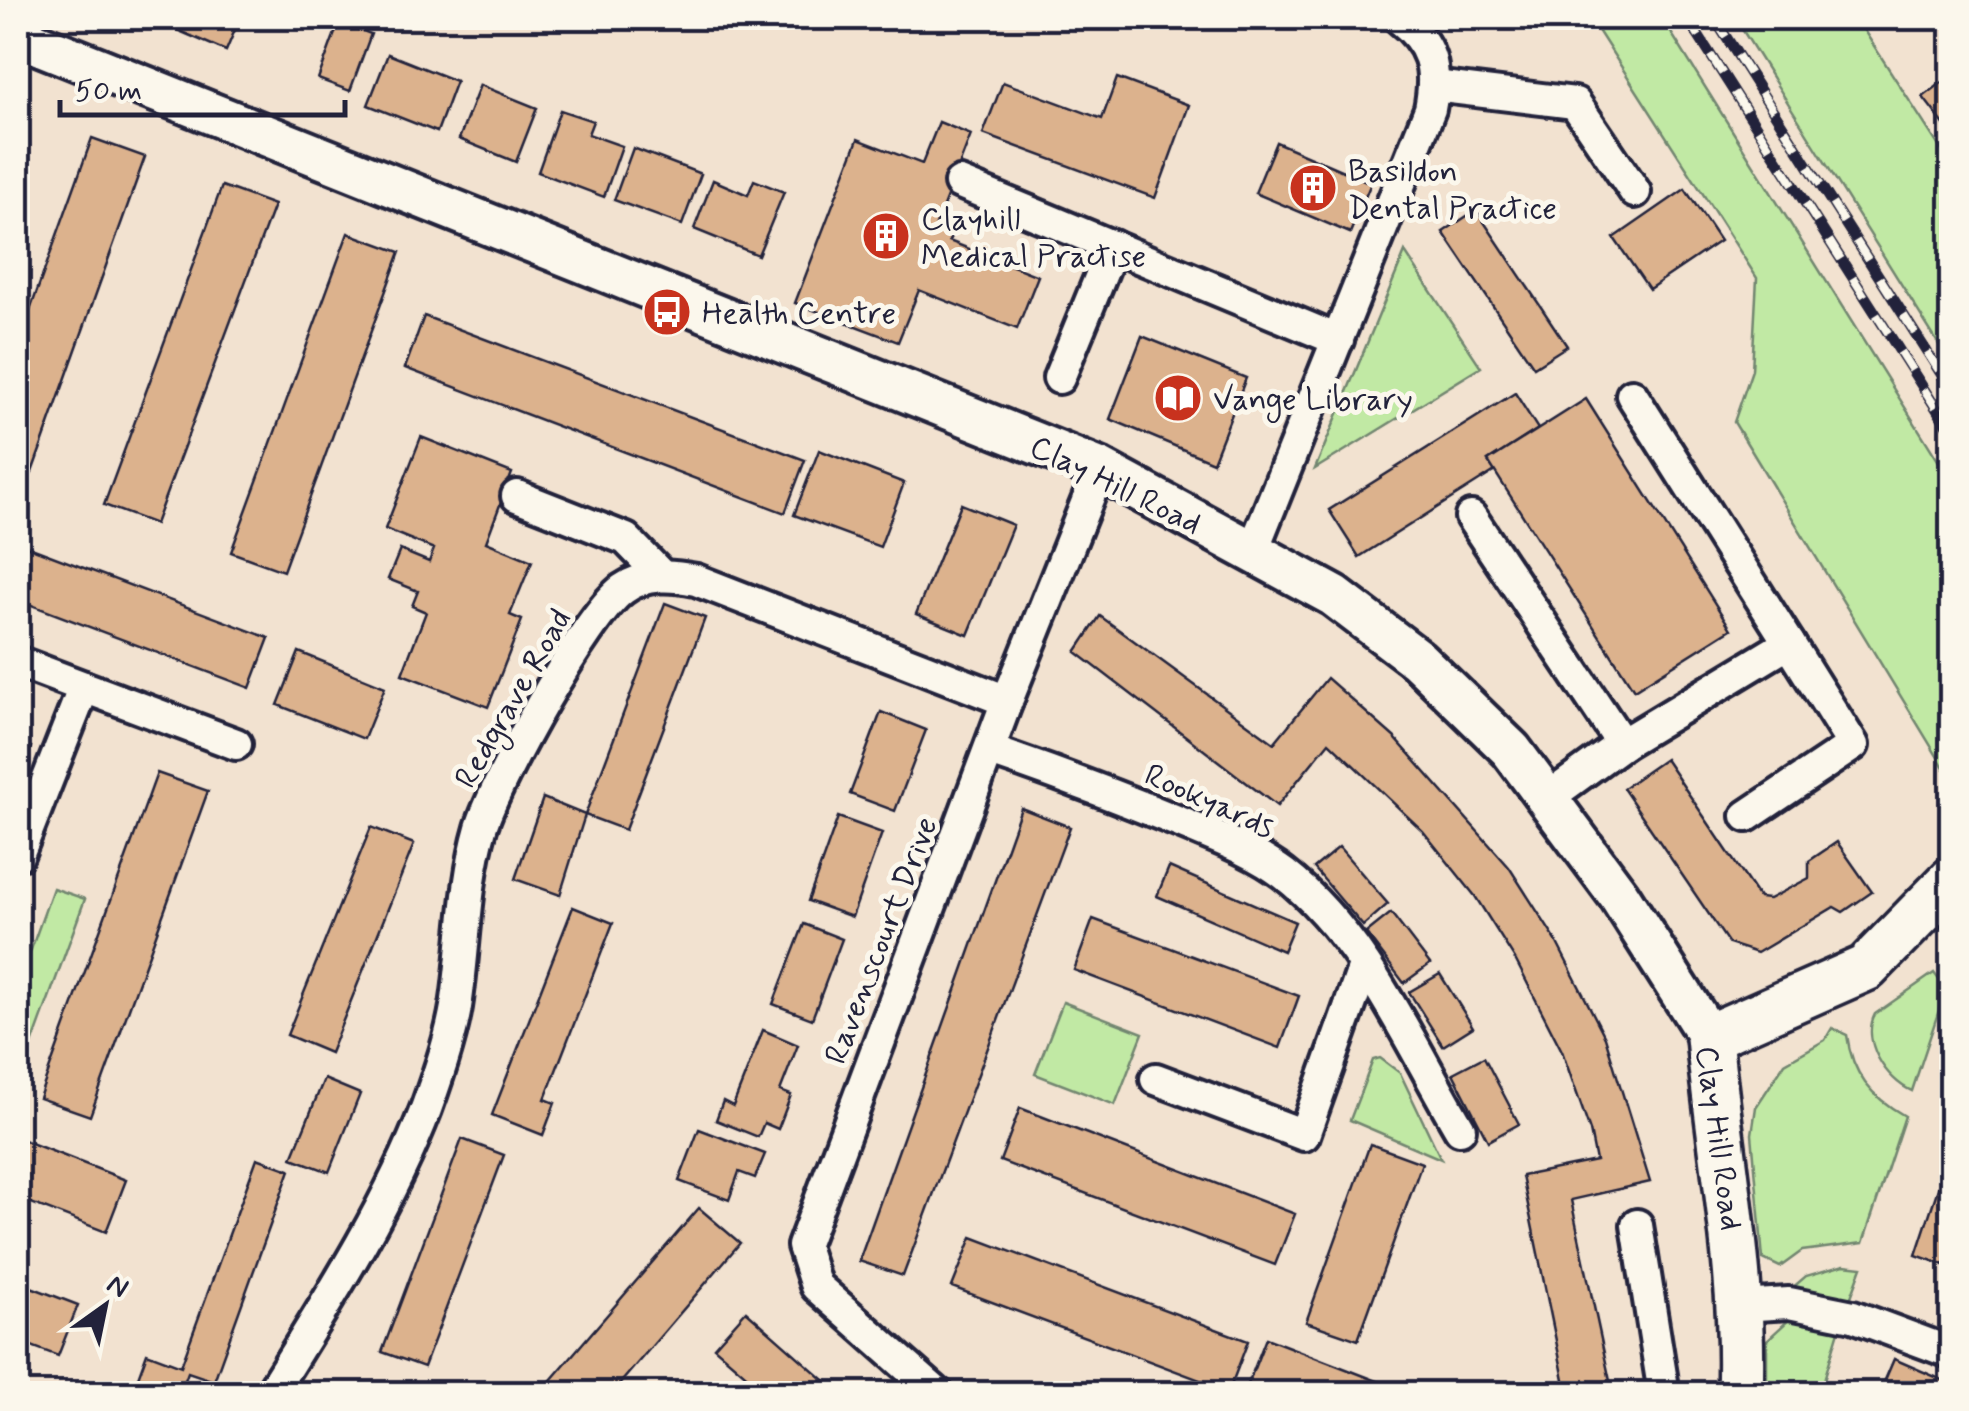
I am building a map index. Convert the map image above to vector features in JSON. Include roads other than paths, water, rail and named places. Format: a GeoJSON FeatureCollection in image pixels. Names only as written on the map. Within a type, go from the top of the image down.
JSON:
{"type":"FeatureCollection","features":[{"type":"Feature","properties":{"kind":"main road"},"geometry":{"type":"LineString","coordinates":[[1709,1037],[1866,968],[1952,880]]}},
{"type":"Feature","properties":{"kind":"main road","name":"Clay Hill Road"},"geometry":{"type":"LineString","coordinates":[[1709,1037],[1740,1306],[1740,1394]]}},
{"type":"Feature","properties":{"kind":"street"},"geometry":{"type":"LineString","coordinates":[[1252,550],[1422,131],[1434,86],[1434,59],[1419,34],[1399,18]]}},
{"type":"Feature","properties":{"kind":"street","name":"Clay Hill Road"},"geometry":{"type":"LineString","coordinates":[[18,36],[1100,469],[1177,515],[1252,550],[1334,596],[1417,659],[1510,750],[1618,894],[1709,1037]]}},
{"type":"Feature","properties":{"kind":"street"},"geometry":{"type":"LineString","coordinates":[[1434,86],[1575,103],[1634,192]]}},
{"type":"Feature","properties":{"kind":"street"},"geometry":{"type":"LineString","coordinates":[[960,184],[1338,340]]}},
{"type":"Feature","properties":{"kind":"street"},"geometry":{"type":"LineString","coordinates":[[1059,378],[1112,246]]}},
{"type":"Feature","properties":{"kind":"street"},"geometry":{"type":"LineString","coordinates":[[1632,395],[1853,745],[1747,816]]}},
{"type":"Feature","properties":{"kind":"street","name":"Ravenscourt Drive"},"geometry":{"type":"LineString","coordinates":[[938,1394],[816,1286],[803,1246],[1006,701],[1100,469]]}},
{"type":"Feature","properties":{"kind":"street"},"geometry":{"type":"LineString","coordinates":[[517,496],[626,539],[662,576],[696,580],[1006,701]]}},
{"type":"Feature","properties":{"kind":"street"},"geometry":{"type":"LineString","coordinates":[[1471,517],[1622,744]]}},
{"type":"Feature","properties":{"kind":"street","name":"Redgrave Road"},"geometry":{"type":"LineString","coordinates":[[270,1394],[392,1185],[426,1107],[456,1006],[475,857],[494,796],[605,607],[622,589],[644,578],[662,576]]}},
{"type":"Feature","properties":{"kind":"street"},"geometry":{"type":"LineString","coordinates":[[1549,797],[1622,744],[1789,643]]}},
{"type":"Feature","properties":{"kind":"street"},"geometry":{"type":"LineString","coordinates":[[18,662],[236,744]]}},
{"type":"Feature","properties":{"kind":"street"},"geometry":{"type":"LineString","coordinates":[[18,854],[84,687]]}},
{"type":"Feature","properties":{"kind":"street","name":"Rookyards"},"geometry":{"type":"LineString","coordinates":[[990,750],[1093,786],[1241,848],[1284,874],[1325,913],[1364,966],[1460,1129]]}},
{"type":"Feature","properties":{"kind":"street"},"geometry":{"type":"LineString","coordinates":[[1156,1079],[1304,1135],[1364,966]]}},
{"type":"Feature","properties":{"kind":"street"},"geometry":{"type":"LineString","coordinates":[[1636,1225],[1664,1394]]}},
{"type":"Feature","properties":{"kind":"street"},"geometry":{"type":"LineString","coordinates":[[1740,1306],[1790,1303],[1854,1316],[1952,1352]]}},
{"type":"Feature","properties":{"kind":"railway"},"geometry":{"type":"LineString","coordinates":[[1687,18],[1952,433]]}},
{"type":"Feature","properties":{"kind":"railway"},"geometry":{"type":"LineString","coordinates":[[1714,18],[1952,391]]}},
{"type":"Feature","properties":{"kind":"place","name":"Basildon Dental Practice"},"geometry":{"type":"Point","coordinates":[1313,188]}},
{"type":"Feature","properties":{"kind":"place","name":"Clayhill Medical Practise"},"geometry":{"type":"Point","coordinates":[886,236]}},
{"type":"Feature","properties":{"kind":"place","name":"Health Centre"},"geometry":{"type":"Point","coordinates":[667,312]}},
{"type":"Feature","properties":{"kind":"place","name":"Vange Library"},"geometry":{"type":"Point","coordinates":[1178,398]}}]}
